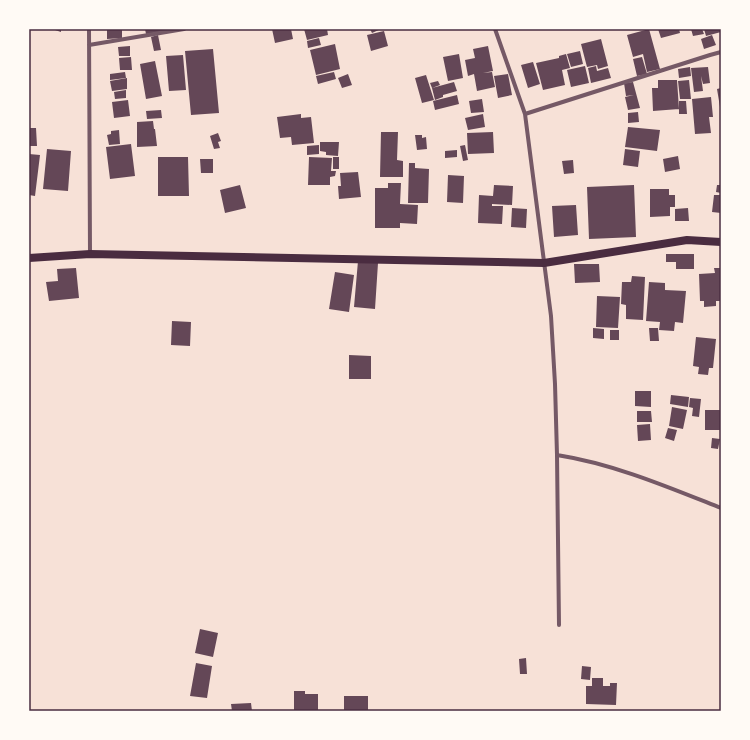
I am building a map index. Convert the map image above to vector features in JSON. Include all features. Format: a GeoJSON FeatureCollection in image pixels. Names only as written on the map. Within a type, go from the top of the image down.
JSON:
{"type":"FeatureCollection","features":[{"type":"Feature","properties":{"kind":"main road"},"geometry":{"type":"LineString","coordinates":[[29,258],[90,254],[544,263],[687,240],[721,242]]}},
{"type":"Feature","properties":{"kind":"street"},"geometry":{"type":"LineString","coordinates":[[89,29],[90,254]]}},
{"type":"Feature","properties":{"kind":"street"},"geometry":{"type":"LineString","coordinates":[[89,46],[184,29]]}},
{"type":"Feature","properties":{"kind":"street"},"geometry":{"type":"LineString","coordinates":[[496,29],[525,114],[551,316],[557,455],[559,626]]}},
{"type":"Feature","properties":{"kind":"street"},"geometry":{"type":"LineString","coordinates":[[525,114],[721,52]]}},
{"type":"Feature","properties":{"kind":"street"},"geometry":{"type":"LineString","coordinates":[[557,455],[598,464],[654,482],[721,508]]}},
{"type":"Feature","properties":{"kind":"building"},"geometry":{"type":"Polygon","coordinates":[[[52,29],[61,29],[61,32],[52,29]]]}},
{"type":"Feature","properties":{"kind":"building"},"geometry":{"type":"Polygon","coordinates":[[[107,29],[122,29],[122,38],[107,39],[107,29]]]}},
{"type":"Feature","properties":{"kind":"building"},"geometry":{"type":"Polygon","coordinates":[[[145,29],[172,29],[172,30],[146,34],[145,29]]]}},
{"type":"Feature","properties":{"kind":"building"},"geometry":{"type":"Polygon","coordinates":[[[272,29],[291,29],[293,39],[275,43],[272,29]]]}},
{"type":"Feature","properties":{"kind":"building"},"geometry":{"type":"Polygon","coordinates":[[[304,29],[327,29],[328,35],[307,40],[304,29]]]}},
{"type":"Feature","properties":{"kind":"building"},"geometry":{"type":"Polygon","coordinates":[[[370,29],[381,29],[372,33],[370,29]]]}},
{"type":"Feature","properties":{"kind":"building"},"geometry":{"type":"Polygon","coordinates":[[[649,29],[660,69],[647,72],[643,54],[633,57],[627,35],[649,29]]]}},
{"type":"Feature","properties":{"kind":"building"},"geometry":{"type":"Polygon","coordinates":[[[658,29],[679,29],[680,33],[661,38],[658,29]]]}},
{"type":"Feature","properties":{"kind":"building"},"geometry":{"type":"Polygon","coordinates":[[[691,29],[702,29],[704,34],[693,36],[691,29]]]}},
{"type":"Feature","properties":{"kind":"building"},"geometry":{"type":"Polygon","coordinates":[[[704,29],[721,29],[721,32],[706,36],[704,29]]]}},
{"type":"Feature","properties":{"kind":"building"},"geometry":{"type":"Polygon","coordinates":[[[384,31],[388,46],[371,51],[367,35],[384,31]]]}},
{"type":"Feature","properties":{"kind":"building"},"geometry":{"type":"Polygon","coordinates":[[[158,35],[161,50],[154,51],[151,37],[158,35]]]}},
{"type":"Feature","properties":{"kind":"building"},"geometry":{"type":"Polygon","coordinates":[[[712,35],[716,45],[704,49],[701,39],[712,35]]]}},
{"type":"Feature","properties":{"kind":"building"},"geometry":{"type":"Polygon","coordinates":[[[319,38],[321,45],[308,48],[307,41],[319,38]]]}},
{"type":"Feature","properties":{"kind":"building"},"geometry":{"type":"Polygon","coordinates":[[[601,39],[608,66],[598,69],[597,65],[587,67],[581,44],[601,39]]]}},
{"type":"Feature","properties":{"kind":"building"},"geometry":{"type":"Polygon","coordinates":[[[335,44],[340,69],[316,75],[310,50],[335,44]]]}},
{"type":"Feature","properties":{"kind":"building"},"geometry":{"type":"Polygon","coordinates":[[[130,46],[130,56],[119,56],[118,47],[130,46]]]}},
{"type":"Feature","properties":{"kind":"building"},"geometry":{"type":"Polygon","coordinates":[[[488,46],[493,71],[483,73],[492,72],[495,87],[477,91],[474,74],[468,76],[465,60],[475,58],[473,49],[488,46]]]}},
{"type":"Feature","properties":{"kind":"building"},"geometry":{"type":"Polygon","coordinates":[[[213,49],[219,113],[191,115],[185,51],[213,49]]]}},
{"type":"Feature","properties":{"kind":"building"},"geometry":{"type":"Polygon","coordinates":[[[580,51],[583,64],[571,67],[567,54],[580,51]]]}},
{"type":"Feature","properties":{"kind":"building"},"geometry":{"type":"Polygon","coordinates":[[[459,54],[463,78],[448,81],[443,57],[459,54]]]}},
{"type":"Feature","properties":{"kind":"building"},"geometry":{"type":"Polygon","coordinates":[[[566,54],[570,68],[562,70],[565,85],[543,90],[536,63],[559,58],[559,56],[566,54]]]}},
{"type":"Feature","properties":{"kind":"building"},"geometry":{"type":"Polygon","coordinates":[[[183,55],[186,90],[169,91],[166,56],[183,55]]]}},
{"type":"Feature","properties":{"kind":"building"},"geometry":{"type":"Polygon","coordinates":[[[131,57],[132,70],[120,70],[119,58],[131,57]]]}},
{"type":"Feature","properties":{"kind":"building"},"geometry":{"type":"Polygon","coordinates":[[[642,57],[647,74],[637,76],[633,59],[642,57]]]}},
{"type":"Feature","properties":{"kind":"building"},"geometry":{"type":"Polygon","coordinates":[[[155,61],[162,96],[146,99],[140,64],[155,61]]]}},
{"type":"Feature","properties":{"kind":"building"},"geometry":{"type":"Polygon","coordinates":[[[533,62],[540,84],[528,88],[521,65],[533,62]]]}},
{"type":"Feature","properties":{"kind":"building"},"geometry":{"type":"Polygon","coordinates":[[[585,66],[589,83],[571,87],[567,70],[585,66]]]}},
{"type":"Feature","properties":{"kind":"building"},"geometry":{"type":"Polygon","coordinates":[[[596,66],[597,71],[608,68],[611,78],[591,83],[588,68],[596,66]]]}},
{"type":"Feature","properties":{"kind":"building"},"geometry":{"type":"Polygon","coordinates":[[[690,67],[691,76],[679,78],[678,69],[690,67]]]}},
{"type":"Feature","properties":{"kind":"building"},"geometry":{"type":"Polygon","coordinates":[[[708,67],[710,83],[703,84],[701,76],[703,91],[694,92],[691,68],[708,67]]]}},
{"type":"Feature","properties":{"kind":"building"},"geometry":{"type":"Polygon","coordinates":[[[125,72],[126,78],[110,80],[110,74],[125,72]]]}},
{"type":"Feature","properties":{"kind":"building"},"geometry":{"type":"Polygon","coordinates":[[[334,72],[336,79],[318,84],[316,76],[334,72]]]}},
{"type":"Feature","properties":{"kind":"building"},"geometry":{"type":"Polygon","coordinates":[[[348,74],[352,85],[342,88],[338,78],[348,74]]]}},
{"type":"Feature","properties":{"kind":"building"},"geometry":{"type":"Polygon","coordinates":[[[508,74],[512,95],[498,98],[494,76],[508,74]]]}},
{"type":"Feature","properties":{"kind":"building"},"geometry":{"type":"Polygon","coordinates":[[[426,75],[434,100],[422,103],[415,78],[426,75]]]}},
{"type":"Feature","properties":{"kind":"building"},"geometry":{"type":"Polygon","coordinates":[[[127,78],[127,89],[112,91],[110,81],[127,78]]]}},
{"type":"Feature","properties":{"kind":"building"},"geometry":{"type":"Polygon","coordinates":[[[658,80],[677,80],[679,109],[653,111],[652,88],[658,88],[658,80]]]}},
{"type":"Feature","properties":{"kind":"building"},"geometry":{"type":"Polygon","coordinates":[[[689,80],[691,99],[680,99],[678,81],[689,80]]]}},
{"type":"Feature","properties":{"kind":"building"},"geometry":{"type":"Polygon","coordinates":[[[438,81],[440,85],[432,88],[430,83],[438,81]]]}},
{"type":"Feature","properties":{"kind":"building"},"geometry":{"type":"Polygon","coordinates":[[[454,82],[457,91],[443,95],[443,97],[435,100],[432,88],[454,82]]]}},
{"type":"Feature","properties":{"kind":"building"},"geometry":{"type":"Polygon","coordinates":[[[633,82],[640,108],[628,110],[625,97],[634,95],[626,96],[624,83],[633,82]]]}},
{"type":"Feature","properties":{"kind":"building"},"geometry":{"type":"Polygon","coordinates":[[[721,88],[721,107],[720,107],[717,89],[721,88]]]}},
{"type":"Feature","properties":{"kind":"building"},"geometry":{"type":"Polygon","coordinates":[[[126,90],[126,98],[115,99],[114,92],[126,90]]]}},
{"type":"Feature","properties":{"kind":"building"},"geometry":{"type":"Polygon","coordinates":[[[457,95],[459,104],[435,110],[433,101],[457,95]]]}},
{"type":"Feature","properties":{"kind":"building"},"geometry":{"type":"Polygon","coordinates":[[[711,97],[713,117],[709,117],[711,133],[695,134],[692,99],[711,97]]]}},
{"type":"Feature","properties":{"kind":"building"},"geometry":{"type":"Polygon","coordinates":[[[482,99],[484,112],[471,113],[469,101],[482,99]]]}},
{"type":"Feature","properties":{"kind":"building"},"geometry":{"type":"Polygon","coordinates":[[[128,100],[130,116],[114,118],[112,102],[128,100]]]}},
{"type":"Feature","properties":{"kind":"building"},"geometry":{"type":"Polygon","coordinates":[[[679,101],[686,101],[687,114],[679,114],[679,101]]]}},
{"type":"Feature","properties":{"kind":"building"},"geometry":{"type":"Polygon","coordinates":[[[161,110],[162,118],[147,119],[146,111],[161,110]]]}},
{"type":"Feature","properties":{"kind":"building"},"geometry":{"type":"Polygon","coordinates":[[[638,112],[639,122],[628,123],[628,113],[638,112]]]}},
{"type":"Feature","properties":{"kind":"building"},"geometry":{"type":"Polygon","coordinates":[[[301,114],[301,118],[311,117],[314,143],[292,145],[291,137],[280,138],[277,117],[301,114]]]}},
{"type":"Feature","properties":{"kind":"building"},"geometry":{"type":"Polygon","coordinates":[[[483,114],[485,127],[468,130],[465,118],[483,114]]]}},
{"type":"Feature","properties":{"kind":"building"},"geometry":{"type":"Polygon","coordinates":[[[153,121],[157,146],[137,147],[137,122],[153,121]]]}},
{"type":"Feature","properties":{"kind":"building"},"geometry":{"type":"Polygon","coordinates":[[[628,127],[660,130],[657,151],[625,147],[628,127]]]}},
{"type":"Feature","properties":{"kind":"building"},"geometry":{"type":"Polygon","coordinates":[[[29,128],[36,128],[37,146],[29,146],[29,128]]]}},
{"type":"Feature","properties":{"kind":"building"},"geometry":{"type":"Polygon","coordinates":[[[119,130],[120,144],[109,145],[107,135],[111,134],[111,131],[119,130]]]}},
{"type":"Feature","properties":{"kind":"building"},"geometry":{"type":"Polygon","coordinates":[[[381,132],[398,132],[397,160],[403,161],[403,177],[380,177],[381,132]]]}},
{"type":"Feature","properties":{"kind":"building"},"geometry":{"type":"Polygon","coordinates":[[[493,132],[494,153],[468,154],[467,133],[493,132]]]}},
{"type":"Feature","properties":{"kind":"building"},"geometry":{"type":"Polygon","coordinates":[[[218,133],[221,141],[218,142],[220,148],[214,149],[210,136],[218,133]]]}},
{"type":"Feature","properties":{"kind":"building"},"geometry":{"type":"Polygon","coordinates":[[[415,135],[422,135],[422,138],[426,137],[427,149],[417,150],[415,135]]]}},
{"type":"Feature","properties":{"kind":"building"},"geometry":{"type":"Polygon","coordinates":[[[320,142],[339,142],[338,156],[326,155],[326,152],[320,151],[320,142]]]}},
{"type":"Feature","properties":{"kind":"building"},"geometry":{"type":"Polygon","coordinates":[[[131,144],[135,176],[110,179],[106,147],[131,144]]]}},
{"type":"Feature","properties":{"kind":"building"},"geometry":{"type":"Polygon","coordinates":[[[319,145],[319,154],[307,155],[307,146],[319,145]]]}},
{"type":"Feature","properties":{"kind":"building"},"geometry":{"type":"Polygon","coordinates":[[[465,145],[468,160],[463,161],[460,146],[465,145]]]}},
{"type":"Feature","properties":{"kind":"building"},"geometry":{"type":"Polygon","coordinates":[[[47,149],[71,151],[68,191],[43,189],[47,149]]]}},
{"type":"Feature","properties":{"kind":"building"},"geometry":{"type":"Polygon","coordinates":[[[625,149],[640,151],[638,167],[623,165],[625,149]]]}},
{"type":"Feature","properties":{"kind":"building"},"geometry":{"type":"Polygon","coordinates":[[[457,150],[457,157],[445,158],[445,151],[457,150]]]}},
{"type":"Feature","properties":{"kind":"building"},"geometry":{"type":"Polygon","coordinates":[[[29,154],[40,155],[35,196],[29,195],[29,154]]]}},
{"type":"Feature","properties":{"kind":"building"},"geometry":{"type":"Polygon","coordinates":[[[678,156],[680,169],[665,172],[663,159],[678,156]]]}},
{"type":"Feature","properties":{"kind":"building"},"geometry":{"type":"Polygon","coordinates":[[[158,157],[188,157],[189,196],[158,196],[158,157]]]}},
{"type":"Feature","properties":{"kind":"building"},"geometry":{"type":"Polygon","coordinates":[[[309,157],[332,158],[331,171],[336,171],[335,176],[330,177],[330,185],[308,185],[309,157]]]}},
{"type":"Feature","properties":{"kind":"building"},"geometry":{"type":"Polygon","coordinates":[[[333,157],[339,157],[339,169],[333,169],[333,157]]]}},
{"type":"Feature","properties":{"kind":"building"},"geometry":{"type":"Polygon","coordinates":[[[200,159],[213,159],[213,173],[201,173],[200,159]]]}},
{"type":"Feature","properties":{"kind":"building"},"geometry":{"type":"Polygon","coordinates":[[[573,160],[574,173],[564,174],[562,161],[573,160]]]}},
{"type":"Feature","properties":{"kind":"building"},"geometry":{"type":"Polygon","coordinates":[[[409,163],[415,163],[415,168],[429,169],[428,203],[408,203],[409,163]]]}},
{"type":"Feature","properties":{"kind":"building"},"geometry":{"type":"Polygon","coordinates":[[[358,172],[361,197],[339,199],[338,186],[341,186],[340,173],[358,172]]]}},
{"type":"Feature","properties":{"kind":"building"},"geometry":{"type":"Polygon","coordinates":[[[448,175],[464,176],[463,203],[447,202],[448,175]]]}},
{"type":"Feature","properties":{"kind":"building"},"geometry":{"type":"Polygon","coordinates":[[[388,183],[401,183],[400,204],[418,205],[417,224],[400,223],[400,228],[375,228],[375,188],[388,188],[388,183]]]}},
{"type":"Feature","properties":{"kind":"building"},"geometry":{"type":"Polygon","coordinates":[[[240,185],[246,208],[225,213],[220,190],[240,185]]]}},
{"type":"Feature","properties":{"kind":"building"},"geometry":{"type":"Polygon","coordinates":[[[494,185],[513,186],[512,205],[492,204],[492,206],[503,206],[502,224],[478,223],[479,195],[493,196],[494,185]]]}},
{"type":"Feature","properties":{"kind":"building"},"geometry":{"type":"Polygon","coordinates":[[[634,185],[636,237],[589,239],[587,187],[634,185]]]}},
{"type":"Feature","properties":{"kind":"building"},"geometry":{"type":"Polygon","coordinates":[[[717,185],[721,185],[721,193],[716,192],[717,185]]]}},
{"type":"Feature","properties":{"kind":"building"},"geometry":{"type":"Polygon","coordinates":[[[650,189],[669,189],[669,195],[675,195],[675,207],[670,207],[670,216],[650,217],[650,189]]]}},
{"type":"Feature","properties":{"kind":"building"},"geometry":{"type":"Polygon","coordinates":[[[714,195],[721,195],[721,213],[712,212],[714,195]]]}},
{"type":"Feature","properties":{"kind":"building"},"geometry":{"type":"Polygon","coordinates":[[[576,205],[578,235],[554,237],[552,206],[576,205]]]}},
{"type":"Feature","properties":{"kind":"building"},"geometry":{"type":"Polygon","coordinates":[[[512,208],[527,209],[526,228],[511,227],[512,208]]]}},
{"type":"Feature","properties":{"kind":"building"},"geometry":{"type":"Polygon","coordinates":[[[688,208],[689,221],[675,221],[675,209],[688,208]]]}},
{"type":"Feature","properties":{"kind":"building"},"geometry":{"type":"Polygon","coordinates":[[[666,254],[694,254],[694,269],[676,269],[676,262],[666,262],[666,254]]]}},
{"type":"Feature","properties":{"kind":"building"},"geometry":{"type":"Polygon","coordinates":[[[358,261],[378,263],[375,309],[354,307],[358,261]]]}},
{"type":"Feature","properties":{"kind":"building"},"geometry":{"type":"Polygon","coordinates":[[[574,264],[599,264],[600,282],[575,283],[574,264]]]}},
{"type":"Feature","properties":{"kind":"building"},"geometry":{"type":"Polygon","coordinates":[[[76,268],[79,298],[49,301],[46,282],[58,281],[57,269],[76,268]]]}},
{"type":"Feature","properties":{"kind":"building"},"geometry":{"type":"Polygon","coordinates":[[[714,268],[721,268],[721,301],[716,301],[716,306],[704,307],[704,301],[700,301],[699,274],[715,273],[714,268]]]}},
{"type":"Feature","properties":{"kind":"building"},"geometry":{"type":"Polygon","coordinates":[[[335,272],[354,275],[349,312],[329,309],[335,272]]]}},
{"type":"Feature","properties":{"kind":"building"},"geometry":{"type":"Polygon","coordinates":[[[632,276],[645,277],[643,320],[626,319],[626,305],[621,304],[622,282],[631,282],[632,276]]]}},
{"type":"Feature","properties":{"kind":"building"},"geometry":{"type":"Polygon","coordinates":[[[649,282],[665,283],[665,290],[686,291],[683,323],[675,322],[674,331],[659,330],[660,322],[646,321],[649,282]]]}},
{"type":"Feature","properties":{"kind":"building"},"geometry":{"type":"Polygon","coordinates":[[[597,296],[620,297],[618,328],[596,327],[597,296]]]}},
{"type":"Feature","properties":{"kind":"building"},"geometry":{"type":"Polygon","coordinates":[[[172,321],[191,322],[190,346],[171,345],[172,321]]]}},
{"type":"Feature","properties":{"kind":"building"},"geometry":{"type":"Polygon","coordinates":[[[593,328],[604,329],[604,339],[593,338],[593,328]]]}},
{"type":"Feature","properties":{"kind":"building"},"geometry":{"type":"Polygon","coordinates":[[[649,328],[658,328],[659,341],[650,341],[649,328]]]}},
{"type":"Feature","properties":{"kind":"building"},"geometry":{"type":"Polygon","coordinates":[[[610,330],[619,330],[619,340],[610,340],[610,330]]]}},
{"type":"Feature","properties":{"kind":"building"},"geometry":{"type":"Polygon","coordinates":[[[696,337],[716,339],[713,368],[709,368],[708,375],[698,374],[699,367],[693,366],[696,337]]]}},
{"type":"Feature","properties":{"kind":"building"},"geometry":{"type":"Polygon","coordinates":[[[349,355],[371,356],[371,379],[349,379],[349,355]]]}},
{"type":"Feature","properties":{"kind":"building"},"geometry":{"type":"Polygon","coordinates":[[[635,391],[651,391],[651,407],[635,406],[635,391]]]}},
{"type":"Feature","properties":{"kind":"building"},"geometry":{"type":"Polygon","coordinates":[[[671,395],[689,397],[688,407],[670,404],[671,395]]]}},
{"type":"Feature","properties":{"kind":"building"},"geometry":{"type":"Polygon","coordinates":[[[690,398],[701,399],[699,417],[692,416],[693,408],[689,407],[690,398]]]}},
{"type":"Feature","properties":{"kind":"building"},"geometry":{"type":"Polygon","coordinates":[[[672,407],[687,410],[683,429],[669,426],[672,407]]]}},
{"type":"Feature","properties":{"kind":"building"},"geometry":{"type":"Polygon","coordinates":[[[705,410],[721,410],[721,430],[705,430],[705,410]]]}},
{"type":"Feature","properties":{"kind":"building"},"geometry":{"type":"Polygon","coordinates":[[[637,411],[651,411],[652,422],[637,422],[637,411]]]}},
{"type":"Feature","properties":{"kind":"building"},"geometry":{"type":"Polygon","coordinates":[[[650,424],[651,440],[638,441],[637,425],[650,424]]]}},
{"type":"Feature","properties":{"kind":"building"},"geometry":{"type":"Polygon","coordinates":[[[668,428],[677,430],[674,441],[665,438],[668,428]]]}},
{"type":"Feature","properties":{"kind":"building"},"geometry":{"type":"Polygon","coordinates":[[[712,438],[720,439],[718,449],[711,448],[712,438]]]}},
{"type":"Feature","properties":{"kind":"building"},"geometry":{"type":"Polygon","coordinates":[[[200,629],[218,633],[213,657],[195,653],[200,629]]]}},
{"type":"Feature","properties":{"kind":"building"},"geometry":{"type":"Polygon","coordinates":[[[526,658],[527,674],[520,674],[519,659],[526,658]]]}},
{"type":"Feature","properties":{"kind":"building"},"geometry":{"type":"Polygon","coordinates":[[[196,663],[212,666],[207,698],[190,696],[196,663]]]}},
{"type":"Feature","properties":{"kind":"building"},"geometry":{"type":"Polygon","coordinates":[[[582,666],[591,667],[590,680],[581,679],[582,666]]]}},
{"type":"Feature","properties":{"kind":"building"},"geometry":{"type":"Polygon","coordinates":[[[592,678],[603,678],[603,686],[610,686],[610,683],[617,683],[616,705],[586,704],[586,686],[592,686],[592,678]]]}},
{"type":"Feature","properties":{"kind":"building"},"geometry":{"type":"Polygon","coordinates":[[[294,691],[305,691],[305,694],[318,694],[318,711],[294,711],[294,691]]]}},
{"type":"Feature","properties":{"kind":"building"},"geometry":{"type":"Polygon","coordinates":[[[344,696],[368,696],[368,711],[344,711],[344,696]]]}},
{"type":"Feature","properties":{"kind":"building"},"geometry":{"type":"Polygon","coordinates":[[[251,703],[252,711],[232,711],[231,704],[251,703]]]}}]}
